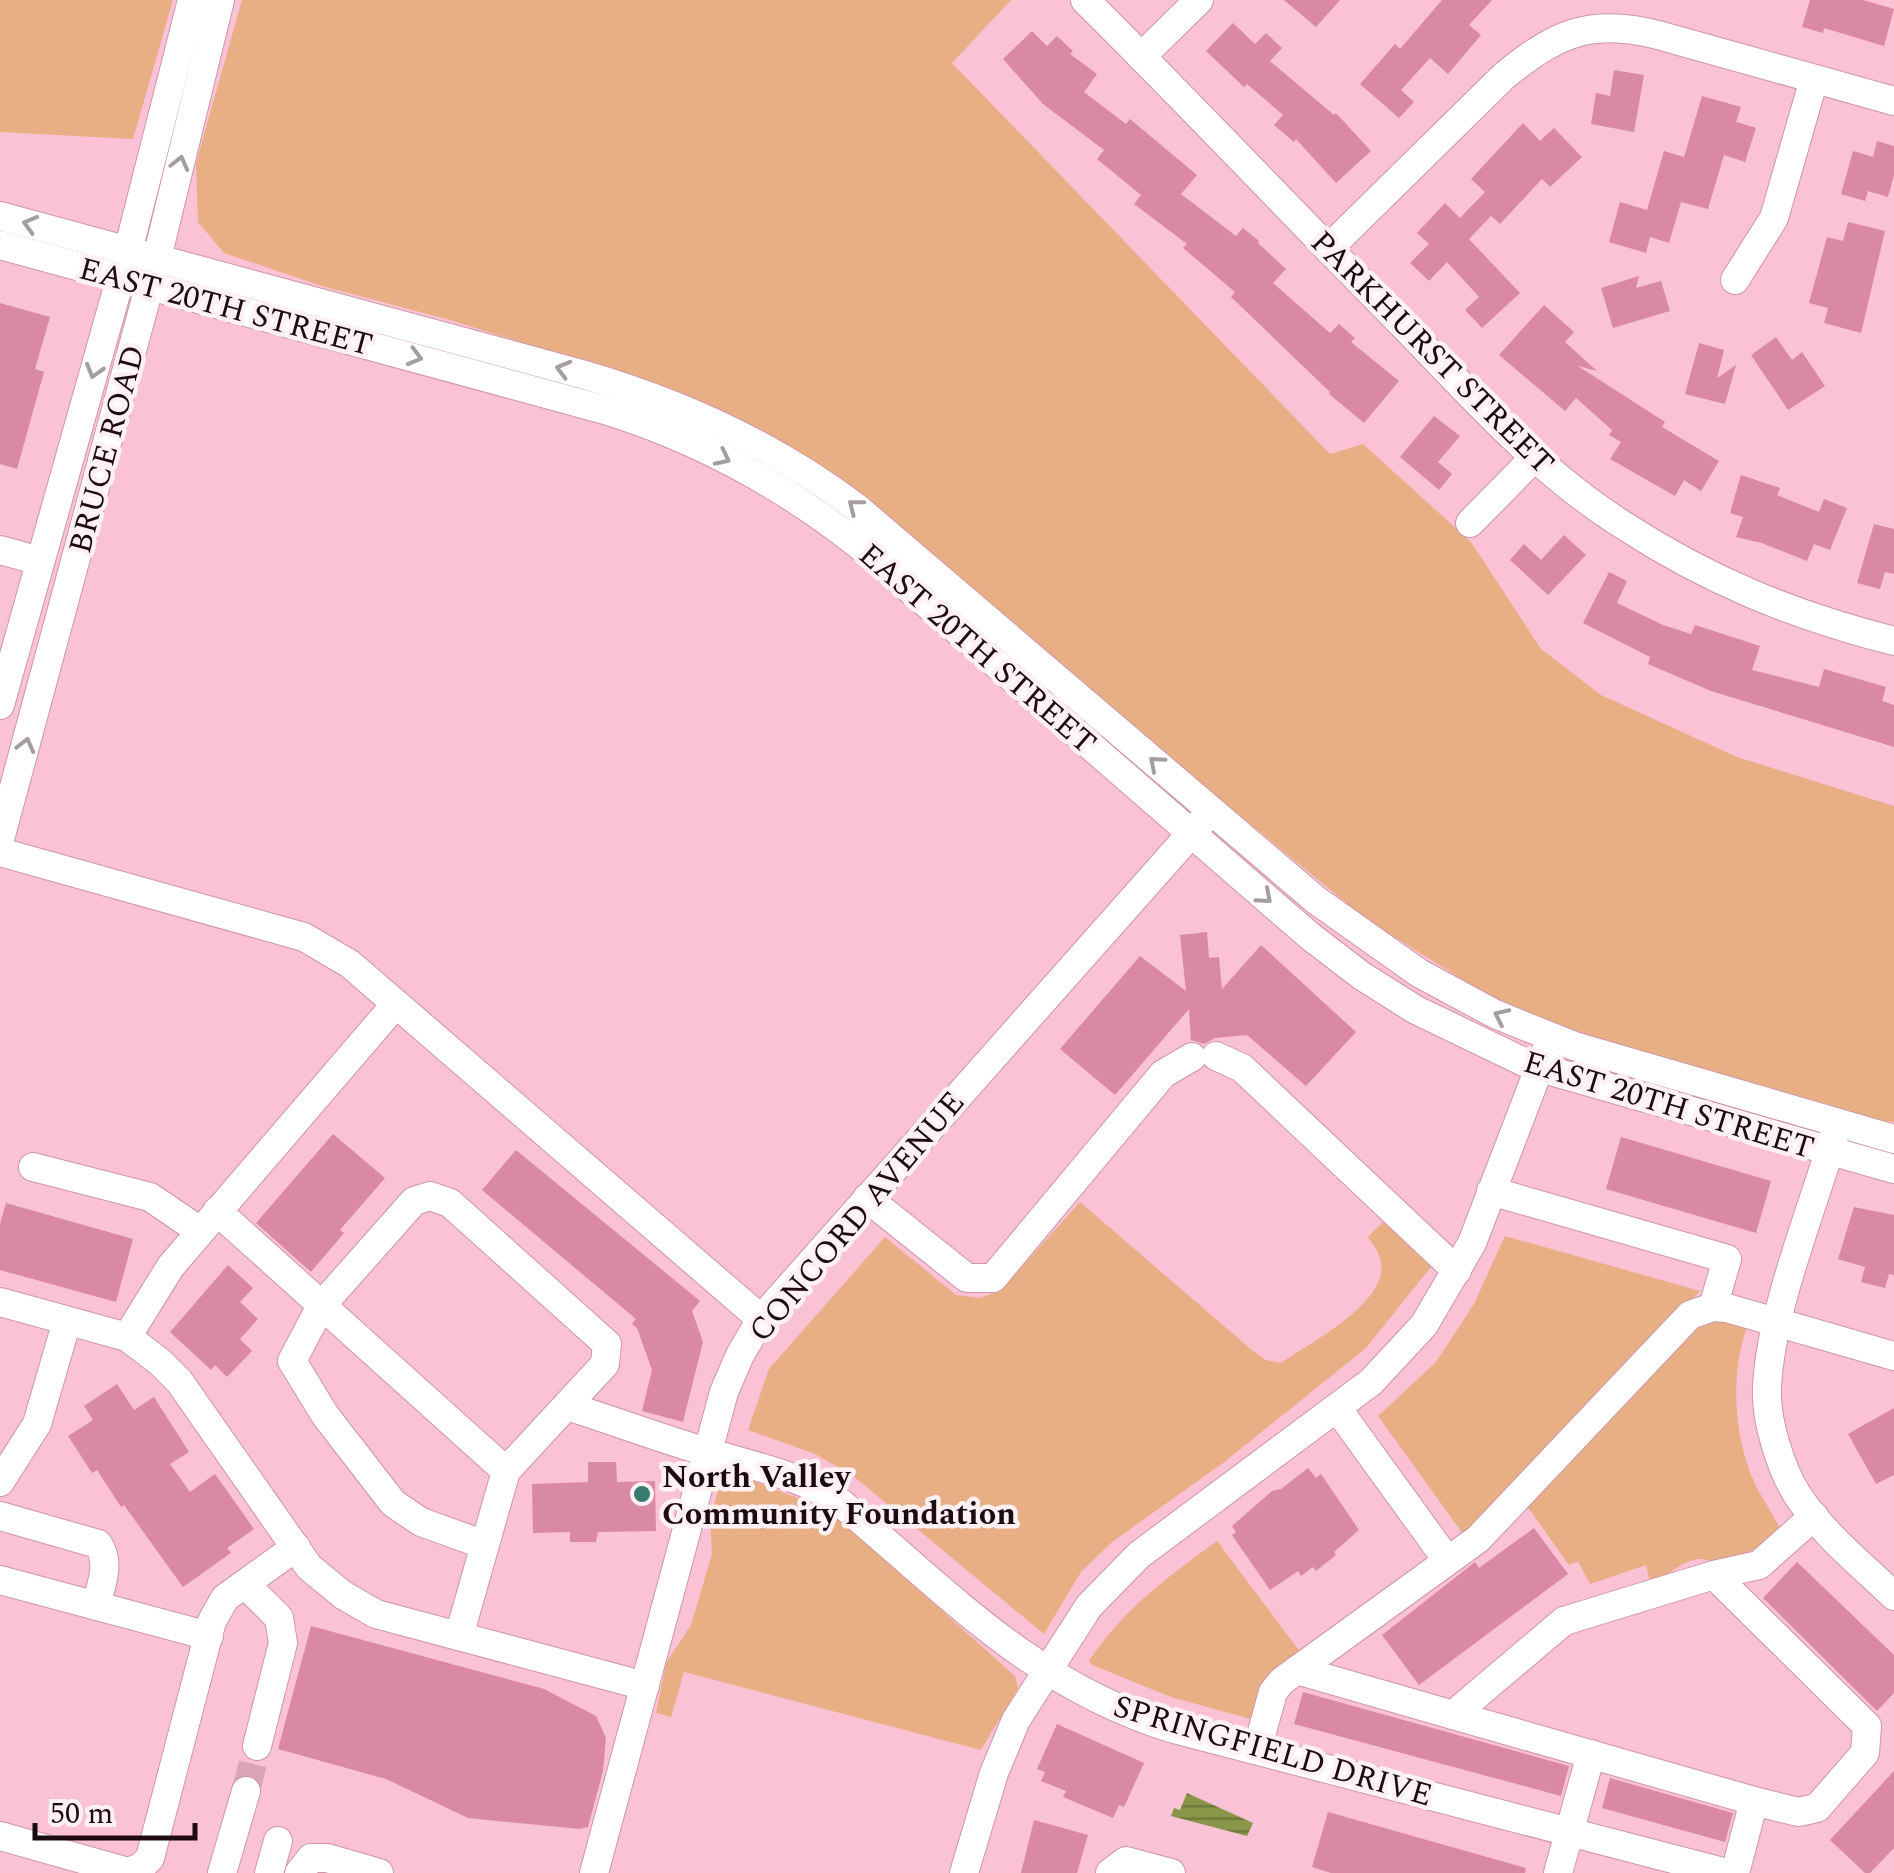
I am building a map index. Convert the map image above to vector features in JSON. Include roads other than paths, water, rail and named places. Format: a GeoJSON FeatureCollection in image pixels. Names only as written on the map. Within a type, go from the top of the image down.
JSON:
{"type":"FeatureCollection","features":[{"type":"Feature","properties":{"kind":"street","name":"BRUCE ROAD"},"geometry":{"type":"LineString","coordinates":[[0,706],[124,264],[192,0]]}},
{"type":"Feature","properties":{"kind":"street","name":"BRUCE ROAD"},"geometry":{"type":"LineString","coordinates":[[0,839],[154,272],[220,0]]}},
{"type":"Feature","properties":{"kind":"street","name":"PARKHURST STREET"},"geometry":{"type":"LineString","coordinates":[[1085,0],[1534,458],[1620,524],[1686,564],[1756,598],[1816,621],[1894,642]]}},
{"type":"Feature","properties":{"kind":"street"},"geometry":{"type":"LineString","coordinates":[[1142,56],[1199,0]]}},
{"type":"Feature","properties":{"kind":"street"},"geometry":{"type":"LineString","coordinates":[[1328,249],[1534,50],[1594,27],[1625,26],[1894,101]]}},
{"type":"Feature","properties":{"kind":"street"},"geometry":{"type":"LineString","coordinates":[[1736,280],[1774,218],[1814,79]]}},
{"type":"Feature","properties":{"kind":"street","name":"EAST 20TH STREET"},"geometry":{"type":"LineString","coordinates":[[0,216],[124,264]]}},
{"type":"Feature","properties":{"kind":"street","name":"EAST 20TH STREET"},"geometry":{"type":"LineString","coordinates":[[0,245],[124,264],[619,385],[676,405],[761,445],[858,508],[1316,900],[1390,954],[1470,1002],[1551,1038],[1894,1139]]}},
{"type":"Feature","properties":{"kind":"street","name":"EAST 20TH STREET"},"geometry":{"type":"LineString","coordinates":[[154,272],[606,410],[660,429],[739,466],[848,536],[1311,937],[1362,976],[1443,1025],[1539,1068],[1832,1142],[1894,1151]]}},
{"type":"Feature","properties":{"kind":"street"},"geometry":{"type":"LineString","coordinates":[[1470,523],[1534,458]]}},
{"type":"Feature","properties":{"kind":"street"},"geometry":{"type":"LineString","coordinates":[[0,550],[40,561]]}},
{"type":"Feature","properties":{"kind":"street","name":"CONCORD AVENUE"},"geometry":{"type":"LineString","coordinates":[[594,1873],[724,1392],[740,1355],[761,1319],[1211,811]]}},
{"type":"Feature","properties":{"kind":"street"},"geometry":{"type":"LineString","coordinates":[[0,852],[304,937],[350,964],[761,1319]]}},
{"type":"Feature","properties":{"kind":"street"},"geometry":{"type":"LineString","coordinates":[[127,1338],[170,1266],[395,1005]]}},
{"type":"Feature","properties":{"kind":"street"},"geometry":{"type":"LineString","coordinates":[[964,1873],[994,1772],[1016,1720],[1089,1606],[1121,1571],[1372,1382],[1432,1315],[1457,1271],[1551,1038]]}},
{"type":"Feature","properties":{"kind":"street"},"geometry":{"type":"LineString","coordinates":[[867,1198],[967,1278],[992,1278],[1164,1074],[1204,1057],[1242,1068],[1457,1271]]}},
{"type":"Feature","properties":{"kind":"street","name":"EAST 20TH STREET"},"geometry":{"type":"LineString","coordinates":[[1832,1142],[1894,1169]]}},
{"type":"Feature","properties":{"kind":"street"},"geometry":{"type":"LineString","coordinates":[[1832,1142],[1777,1322],[1766,1392],[1780,1458],[1798,1496],[1894,1596]]}},
{"type":"Feature","properties":{"kind":"street"},"geometry":{"type":"LineString","coordinates":[[33,1166],[150,1197],[208,1221],[322,1306],[506,1471]]}},
{"type":"Feature","properties":{"kind":"street"},"geometry":{"type":"LineString","coordinates":[[1491,1191],[1727,1259],[1712,1307]]}},
{"type":"Feature","properties":{"kind":"street"},"geometry":{"type":"LineString","coordinates":[[459,1636],[485,1545],[506,1471],[604,1364],[607,1344],[450,1203],[430,1196],[414,1201],[322,1306],[292,1361],[324,1415],[392,1503],[420,1522],[485,1545]]}},
{"type":"Feature","properties":{"kind":"street"},"geometry":{"type":"LineString","coordinates":[[0,1302],[127,1338],[160,1362],[179,1382],[309,1567],[343,1595],[376,1614],[644,1686]]}},
{"type":"Feature","properties":{"kind":"street"},"geometry":{"type":"LineString","coordinates":[[1257,1750],[1273,1692],[1297,1670],[1478,1538],[1690,1315],[1712,1307],[1744,1311],[1894,1355]]}},
{"type":"Feature","properties":{"kind":"street"},"geometry":{"type":"LineString","coordinates":[[0,1482],[37,1424],[67,1321]]}},
{"type":"Feature","properties":{"kind":"street","name":"SPRINGFIELD DRIVE"},"geometry":{"type":"LineString","coordinates":[[567,1406],[792,1476],[830,1496],[992,1632],[1046,1672],[1141,1718],[1731,1873]]}},
{"type":"Feature","properties":{"kind":"street"},"geometry":{"type":"LineString","coordinates":[[1337,1408],[1446,1560]]}},
{"type":"Feature","properties":{"kind":"street"},"geometry":{"type":"LineString","coordinates":[[0,1516],[98,1544],[106,1565],[96,1606]]}},
{"type":"Feature","properties":{"kind":"street"},"geometry":{"type":"LineString","coordinates":[[1452,1715],[1564,1621],[1759,1565],[1814,1516]]}},
{"type":"Feature","properties":{"kind":"street"},"geometry":{"type":"LineString","coordinates":[[0,1836],[128,1872],[141,1870],[150,1858],[208,1636],[225,1598],[296,1547]]}},
{"type":"Feature","properties":{"kind":"street"},"geometry":{"type":"LineString","coordinates":[[1297,1670],[1754,1801],[1798,1812],[1817,1808],[1864,1753],[1866,1726],[1714,1575]]}},
{"type":"Feature","properties":{"kind":"street"},"geometry":{"type":"LineString","coordinates":[[0,1580],[208,1636]]}},
{"type":"Feature","properties":{"kind":"street"},"geometry":{"type":"LineString","coordinates":[[245,1584],[279,1618],[283,1643],[258,1746]]}},
{"type":"Feature","properties":{"kind":"street"},"geometry":{"type":"LineString","coordinates":[[1558,1873],[1591,1754]]}},
{"type":"Feature","properties":{"kind":"street"},"geometry":{"type":"LineString","coordinates":[[222,1873],[246,1791]]}},
{"type":"Feature","properties":{"kind":"street"},"geometry":{"type":"LineString","coordinates":[[1731,1873],[1754,1801]]}},
{"type":"Feature","properties":{"kind":"street"},"geometry":{"type":"LineString","coordinates":[[269,1873],[278,1840]]}},
{"type":"Feature","properties":{"kind":"street"},"geometry":{"type":"LineString","coordinates":[[299,1873],[311,1858],[327,1858],[379,1873]]}},
{"type":"Feature","properties":{"kind":"street"},"geometry":{"type":"LineString","coordinates":[[1110,1873],[1126,1861],[1171,1873]]}},
{"type":"Feature","properties":{"kind":"tunnel"},"geometry":{"type":"LineString","coordinates":[[246,1791],[257,1746]]}},
{"type":"Feature","properties":{"kind":"place","name":"North Valley Community Foundation"},"geometry":{"type":"Point","coordinates":[642,1494]}}]}
